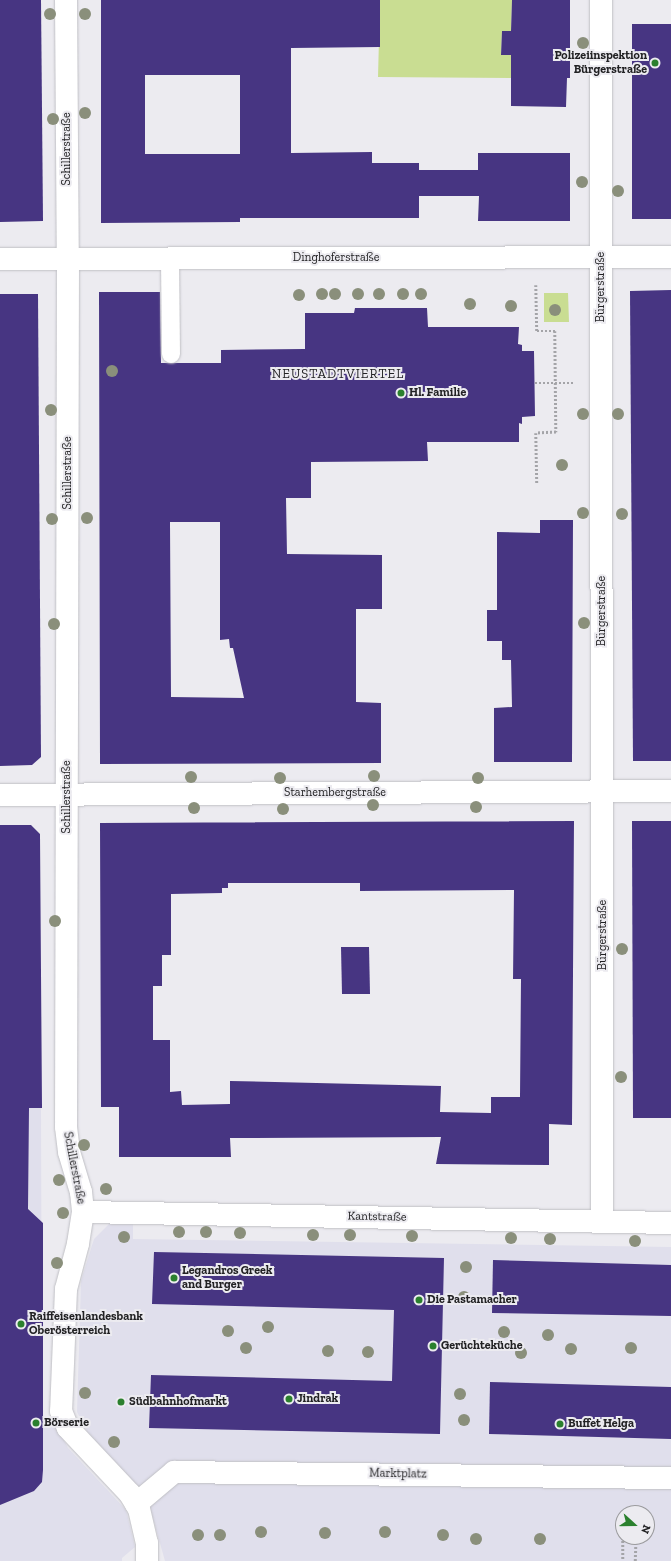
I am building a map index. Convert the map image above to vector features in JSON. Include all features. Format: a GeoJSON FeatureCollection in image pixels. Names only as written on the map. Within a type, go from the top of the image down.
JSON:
{"type":"FeatureCollection","features":[{"type":"Feature","properties":{"kind":"street","name":"Schillerstraße"},"geometry":{"type":"LineString","coordinates":[[66,0],[68,259],[66,1127],[69,1152],[81,1192],[83,1212],[78,1244],[66,1289],[61,1411],[68,1428],[130,1494],[136,1504],[147,1543],[147,1561]]}},
{"type":"Feature","properties":{"kind":"street","name":"Bürgerstraße"},"geometry":{"type":"LineString","coordinates":[[601,0],[600,257],[603,791],[602,1221]]}},
{"type":"Feature","properties":{"kind":"street","name":"Dinghoferstraße"},"geometry":{"type":"LineString","coordinates":[[0,259],[671,257]]}},
{"type":"Feature","properties":{"kind":"street","name":"Starhembergstraße"},"geometry":{"type":"LineString","coordinates":[[0,795],[671,791]]}},
{"type":"Feature","properties":{"kind":"street","name":"Kantstraße"},"geometry":{"type":"LineString","coordinates":[[83,1212],[671,1223]]}},
{"type":"Feature","properties":{"kind":"street","name":"Marktplatz"},"geometry":{"type":"LineString","coordinates":[[136,1504],[174,1472],[671,1478]]}},
{"type":"Feature","properties":{"kind":"lane"},"geometry":{"type":"LineString","coordinates":[[170,258],[171,354]]}},
{"type":"Feature","properties":{"kind":"path"},"geometry":{"type":"LineString","coordinates":[[536,285],[537,331],[555,331],[556,432],[536,433],[537,484]]}},
{"type":"Feature","properties":{"kind":"path"},"geometry":{"type":"LineString","coordinates":[[535,384],[576,383]]}},
{"type":"Feature","properties":{"kind":"path"},"geometry":{"type":"LineString","coordinates":[[623,1545],[624,1561]]}},
{"type":"Feature","properties":{"kind":"path"},"geometry":{"type":"LineString","coordinates":[[635,1561],[636,1545]]}},
{"type":"Feature","properties":{"kind":"shaded area"},"geometry":{"type":"Polygon","coordinates":[[[0,1108],[41,1108],[42,1422],[54,1422],[68,1448],[126,1510],[135,1547],[122,1558],[122,1561],[0,1561],[0,1108]]]}},
{"type":"Feature","properties":{"kind":"shaded area","name":"Südbahnhofmarkt"},"geometry":{"type":"Polygon","coordinates":[[[119,1223],[133,1224],[133,1239],[671,1247],[671,1561],[165,1561],[148,1501],[88,1433],[77,1412],[81,1281],[94,1239],[109,1224],[119,1223]]]}},
{"type":"Feature","properties":{"kind":"green space"},"geometry":{"type":"Polygon","coordinates":[[[380,0],[512,0],[511,31],[502,31],[501,55],[511,55],[511,78],[378,77],[380,0]]]}},
{"type":"Feature","properties":{"kind":"green space"},"geometry":{"type":"Polygon","coordinates":[[[544,293],[568,293],[569,322],[544,322],[544,293]]]}},
{"type":"Feature","properties":{"kind":"building"},"geometry":{"type":"Polygon","coordinates":[[[0,0],[41,0],[43,221],[0,222],[0,0]]]}},
{"type":"Feature","properties":{"kind":"building"},"geometry":{"type":"Polygon","coordinates":[[[101,0],[380,0],[380,47],[291,48],[291,153],[372,152],[372,163],[419,163],[419,170],[478,170],[478,153],[570,153],[570,221],[478,221],[479,196],[419,196],[419,218],[240,218],[240,222],[101,223],[101,0]],[[145,75],[145,154],[240,154],[240,75],[145,75]]]}},
{"type":"Feature","properties":{"kind":"building"},"geometry":{"type":"Polygon","coordinates":[[[512,0],[570,0],[570,78],[567,78],[566,107],[511,106],[511,55],[501,55],[502,31],[511,31],[512,0]]]}},
{"type":"Feature","properties":{"kind":"building"},"geometry":{"type":"Polygon","coordinates":[[[632,24],[671,24],[671,219],[632,219],[632,24]]]}},
{"type":"Feature","properties":{"kind":"building"},"geometry":{"type":"Polygon","coordinates":[[[671,290],[671,761],[633,761],[630,291],[671,290]]]}},
{"type":"Feature","properties":{"kind":"building"},"geometry":{"type":"Polygon","coordinates":[[[99,292],[160,292],[161,363],[221,363],[221,350],[305,349],[305,313],[354,313],[355,308],[427,308],[428,327],[519,327],[518,344],[522,345],[522,351],[534,351],[535,416],[522,417],[522,424],[519,423],[519,442],[427,442],[428,461],[311,462],[311,498],[286,498],[287,554],[382,555],[382,609],[356,609],[356,702],[381,703],[381,763],[100,764],[99,292]],[[170,522],[171,697],[244,698],[233,648],[230,648],[229,639],[220,640],[220,522],[170,522]]]}},
{"type":"Feature","properties":{"kind":"building"},"geometry":{"type":"Polygon","coordinates":[[[0,294],[38,294],[41,757],[32,765],[0,766],[0,294]]]}},
{"type":"Feature","properties":{"kind":"building"},"geometry":{"type":"Polygon","coordinates":[[[540,520],[573,520],[572,762],[494,762],[494,708],[512,707],[511,660],[502,660],[502,641],[487,641],[487,610],[497,610],[497,532],[540,533],[540,520]]]}},
{"type":"Feature","properties":{"kind":"building"},"geometry":{"type":"Polygon","coordinates":[[[574,821],[572,1125],[549,1124],[549,1165],[436,1164],[441,1137],[230,1138],[231,1157],[119,1157],[119,1107],[101,1107],[100,823],[574,821]],[[228,883],[228,888],[222,888],[222,893],[171,894],[171,955],[162,955],[162,986],[153,986],[153,1040],[170,1040],[170,1092],[181,1091],[182,1105],[230,1104],[230,1081],[441,1086],[440,1112],[491,1113],[491,1097],[520,1097],[521,979],[513,979],[514,890],[360,891],[360,883],[228,883]]]}},
{"type":"Feature","properties":{"kind":"building"},"geometry":{"type":"Polygon","coordinates":[[[632,821],[671,821],[671,1118],[633,1118],[632,821]]]}},
{"type":"Feature","properties":{"kind":"building"},"geometry":{"type":"Polygon","coordinates":[[[0,825],[31,825],[40,834],[42,1108],[29,1108],[28,1209],[43,1223],[43,1470],[42,1482],[34,1491],[0,1505],[0,825]]]}},
{"type":"Feature","properties":{"kind":"building"},"geometry":{"type":"Polygon","coordinates":[[[341,947],[369,947],[370,994],[342,994],[341,947]]]}},
{"type":"Feature","properties":{"kind":"building"},"geometry":{"type":"Polygon","coordinates":[[[154,1252],[444,1258],[440,1434],[149,1428],[151,1375],[392,1381],[394,1310],[152,1304],[154,1252]]]}},
{"type":"Feature","properties":{"kind":"building"},"geometry":{"type":"Polygon","coordinates":[[[493,1260],[671,1265],[671,1316],[492,1313],[493,1260]]]}},
{"type":"Feature","properties":{"kind":"building"},"geometry":{"type":"Polygon","coordinates":[[[490,1382],[671,1387],[671,1439],[489,1434],[490,1382]]]}},
{"type":"Feature","properties":{"kind":"place","name":"Polizeiinspektion Bürgerstraße"},"geometry":{"type":"Point","coordinates":[655,63]}},
{"type":"Feature","properties":{"kind":"place","name":"Hl. Familie"},"geometry":{"type":"Point","coordinates":[401,393]}},
{"type":"Feature","properties":{"kind":"place","name":"Legandros Greek and Burger"},"geometry":{"type":"Point","coordinates":[174,1278]}},
{"type":"Feature","properties":{"kind":"place","name":"Die Pastamacher"},"geometry":{"type":"Point","coordinates":[419,1300]}},
{"type":"Feature","properties":{"kind":"place","name":"Raiffeisenlandesbank Oberösterreich"},"geometry":{"type":"Point","coordinates":[21,1324]}},
{"type":"Feature","properties":{"kind":"place","name":"Gerüchteküche"},"geometry":{"type":"Point","coordinates":[433,1346]}},
{"type":"Feature","properties":{"kind":"place","name":"Jindrak"},"geometry":{"type":"Point","coordinates":[289,1399]}},
{"type":"Feature","properties":{"kind":"place","name":"Südbahnhofmarkt"},"geometry":{"type":"Point","coordinates":[121,1402]}},
{"type":"Feature","properties":{"kind":"place","name":"Börserie"},"geometry":{"type":"Point","coordinates":[36,1423]}},
{"type":"Feature","properties":{"kind":"place","name":"Buffet Helga"},"geometry":{"type":"Point","coordinates":[560,1424]}},
{"type":"Feature","properties":{"kind":"district","name":"NEUSTADTVIERTEL"},"geometry":{"type":"Point","coordinates":[338,374]}}]}
